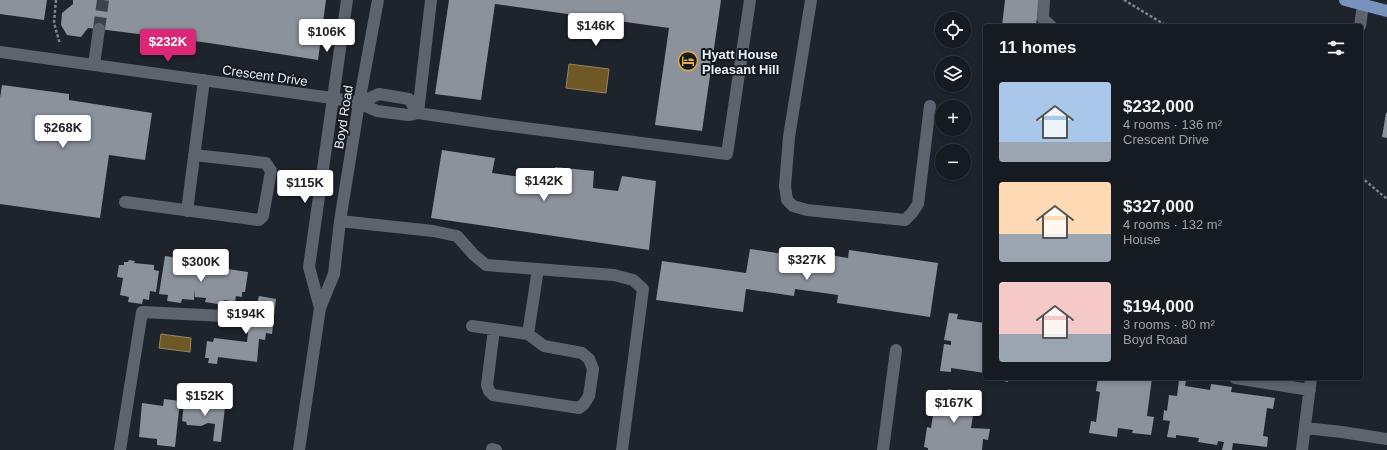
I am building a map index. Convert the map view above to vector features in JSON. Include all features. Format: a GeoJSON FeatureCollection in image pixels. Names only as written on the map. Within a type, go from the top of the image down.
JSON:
{"type":"FeatureCollection","features":[{"type":"Feature","properties":{"kind":"main road"},"geometry":{"type":"LineString","coordinates":[[1345,0],[1387,11]]}},
{"type":"Feature","properties":{"kind":"street","name":"Boyd Road"},"geometry":{"type":"LineString","coordinates":[[320,308],[309,267],[347,0]]}},
{"type":"Feature","properties":{"kind":"street","name":"Boyd Road"},"geometry":{"type":"LineString","coordinates":[[299,450],[320,308],[334,274],[340,221],[359,103],[378,0]]}},
{"type":"Feature","properties":{"kind":"street"},"geometry":{"type":"LineString","coordinates":[[418,113],[432,0]]}},
{"type":"Feature","properties":{"kind":"street","name":"Crescent Drive"},"geometry":{"type":"LineString","coordinates":[[0,52],[332,98],[359,103],[377,111],[408,115],[418,113],[727,154],[750,0]]}},
{"type":"Feature","properties":{"kind":"street"},"geometry":{"type":"LineString","coordinates":[[811,0],[789,137],[785,186],[787,200],[793,206],[807,210],[905,220],[918,204],[930,106]]}},
{"type":"Feature","properties":{"kind":"street"},"geometry":{"type":"LineString","coordinates":[[1044,0],[1043,19],[1049,24]]}},
{"type":"Feature","properties":{"kind":"street"},"geometry":{"type":"LineString","coordinates":[[1360,24],[1363,5]]}},
{"type":"Feature","properties":{"kind":"street"},"geometry":{"type":"LineString","coordinates":[[94,65],[99,29]]}},
{"type":"Feature","properties":{"kind":"street"},"geometry":{"type":"LineString","coordinates":[[187,211],[204,80]]}},
{"type":"Feature","properties":{"kind":"street"},"geometry":{"type":"LineString","coordinates":[[359,103],[379,94],[409,99],[418,113]]}},
{"type":"Feature","properties":{"kind":"street"},"geometry":{"type":"LineString","coordinates":[[125,202],[259,220],[264,216],[270,171],[266,163],[194,155]]}},
{"type":"Feature","properties":{"kind":"street"},"geometry":{"type":"LineString","coordinates":[[340,221],[432,231],[457,236],[474,255],[486,265],[614,275],[633,280],[643,289],[622,450]]}},
{"type":"Feature","properties":{"kind":"street"},"geometry":{"type":"LineString","coordinates":[[528,334],[538,269]]}},
{"type":"Feature","properties":{"kind":"street"},"geometry":{"type":"LineString","coordinates":[[120,450],[142,312],[225,316]]}},
{"type":"Feature","properties":{"kind":"street"},"geometry":{"type":"LineString","coordinates":[[472,326],[494,329],[528,334],[544,346],[582,353],[589,360],[593,369],[589,396],[584,404],[579,408],[493,395],[489,391],[487,384],[494,329]]}},
{"type":"Feature","properties":{"kind":"street"},"geometry":{"type":"LineString","coordinates":[[883,450],[896,350]]}},
{"type":"Feature","properties":{"kind":"street"},"geometry":{"type":"LineString","coordinates":[[1260,380],[1311,384],[1302,450]]}},
{"type":"Feature","properties":{"kind":"street"},"geometry":{"type":"LineString","coordinates":[[1305,428],[1387,439]]}},
{"type":"Feature","properties":{"kind":"path"},"geometry":{"type":"LineString","coordinates":[[56,0],[54,23],[65,61]]}},
{"type":"Feature","properties":{"kind":"path"},"geometry":{"type":"LineString","coordinates":[[1124,0],[1164,24]]}},
{"type":"Feature","properties":{"kind":"path"},"geometry":{"type":"LineString","coordinates":[[1363,179],[1387,199]]}},
{"type":"Feature","properties":{"kind":"shaded area"},"geometry":{"type":"Polygon","coordinates":[[[569,64],[609,69],[606,93],[566,88],[569,64]]]}},
{"type":"Feature","properties":{"kind":"shaded area"},"geometry":{"type":"Polygon","coordinates":[[[161,334],[191,338],[190,352],[159,348],[161,334]]]}},
{"type":"Feature","properties":{"kind":"building"},"geometry":{"type":"Polygon","coordinates":[[[0,0],[47,0],[44,20],[0,14],[0,0]]]}},
{"type":"Feature","properties":{"kind":"building"},"geometry":{"type":"Polygon","coordinates":[[[73,0],[326,0],[318,60],[209,43],[99,29],[88,28],[81,37],[67,35],[61,25],[62,13],[73,4],[73,0]]]}},
{"type":"Feature","properties":{"kind":"building","name":"Hyatt House Pleasant Hill"},"geometry":{"type":"Polygon","coordinates":[[[449,0],[721,0],[702,131],[655,125],[669,28],[495,4],[481,100],[435,94],[449,0]]]}},
{"type":"Feature","properties":{"kind":"building"},"geometry":{"type":"Polygon","coordinates":[[[1005,0],[1039,0],[1036,24],[1002,24],[1005,0]]]}},
{"type":"Feature","properties":{"kind":"building"},"geometry":{"type":"Polygon","coordinates":[[[2,85],[69,94],[69,100],[152,113],[145,160],[109,155],[100,218],[0,204],[0,98],[2,85]]]}},
{"type":"Feature","properties":{"kind":"building"},"geometry":{"type":"Polygon","coordinates":[[[1387,113],[1387,138],[1382,137],[1387,113]]]}},
{"type":"Feature","properties":{"kind":"building"},"geometry":{"type":"Polygon","coordinates":[[[442,150],[495,158],[492,173],[552,181],[555,167],[594,171],[593,188],[618,191],[622,176],[656,181],[649,250],[431,218],[442,150]]]}},
{"type":"Feature","properties":{"kind":"building"},"geometry":{"type":"Polygon","coordinates":[[[750,249],[798,256],[798,250],[848,258],[849,250],[938,263],[930,317],[837,303],[838,295],[795,289],[794,296],[746,289],[743,312],[656,300],[662,261],[746,273],[750,249]]]}},
{"type":"Feature","properties":{"kind":"building"},"geometry":{"type":"Polygon","coordinates":[[[165,256],[179,258],[178,266],[194,268],[193,273],[198,274],[199,268],[204,269],[205,263],[221,265],[221,268],[248,272],[245,292],[242,292],[242,297],[236,296],[235,302],[224,300],[224,305],[205,302],[206,298],[195,297],[195,289],[194,300],[182,299],[181,303],[167,301],[168,295],[159,294],[165,256]]]}},
{"type":"Feature","properties":{"kind":"building"},"geometry":{"type":"Polygon","coordinates":[[[129,260],[135,261],[134,263],[154,265],[154,270],[159,271],[156,292],[150,291],[149,300],[143,299],[142,304],[128,302],[129,297],[120,295],[123,278],[117,277],[119,265],[124,265],[124,262],[128,262],[129,260]]]}},
{"type":"Feature","properties":{"kind":"building"},"geometry":{"type":"Polygon","coordinates":[[[259,296],[276,299],[272,334],[266,333],[265,340],[259,339],[257,362],[218,357],[217,364],[208,363],[209,358],[205,358],[207,341],[213,342],[214,338],[247,342],[248,333],[246,330],[248,314],[253,310],[254,302],[257,303],[259,296]]]}},
{"type":"Feature","properties":{"kind":"building"},"geometry":{"type":"Polygon","coordinates":[[[949,313],[958,314],[957,319],[983,323],[983,373],[951,368],[951,372],[940,371],[944,344],[951,345],[951,341],[944,340],[949,313]]]}},
{"type":"Feature","properties":{"kind":"building"},"geometry":{"type":"Polygon","coordinates":[[[1098,380],[1152,380],[1147,416],[1154,417],[1151,435],[1132,433],[1133,430],[1118,428],[1117,437],[1089,433],[1091,421],[1096,422],[1100,392],[1096,391],[1098,380]]]}},
{"type":"Feature","properties":{"kind":"building"},"geometry":{"type":"Polygon","coordinates":[[[1179,380],[1186,381],[1185,386],[1210,390],[1211,384],[1232,387],[1231,392],[1275,398],[1273,409],[1267,408],[1263,436],[1268,437],[1267,447],[1233,443],[1232,450],[1222,450],[1224,442],[1218,441],[1217,445],[1198,442],[1199,438],[1176,435],[1176,438],[1167,437],[1170,421],[1163,420],[1164,410],[1167,411],[1169,395],[1177,396],[1179,380]]]}},
{"type":"Feature","properties":{"kind":"building"},"geometry":{"type":"Polygon","coordinates":[[[948,389],[963,392],[963,394],[976,396],[971,428],[990,429],[988,440],[983,439],[982,450],[928,450],[928,448],[924,447],[927,427],[931,428],[934,408],[929,407],[931,396],[946,398],[948,389]]]}},
{"type":"Feature","properties":{"kind":"building"},"geometry":{"type":"Polygon","coordinates":[[[164,399],[180,401],[175,447],[157,445],[157,439],[139,437],[142,403],[163,406],[164,399]]]}},
{"type":"Feature","properties":{"kind":"building"},"geometry":{"type":"Polygon","coordinates":[[[184,403],[225,407],[221,442],[213,441],[215,424],[208,423],[201,426],[187,425],[186,422],[182,421],[184,403]]]}},
{"type":"Feature","properties":{"kind":"tunnel"},"geometry":{"type":"LineString","coordinates":[[99,29],[103,0]]}},
{"type":"Feature","properties":{"kind":"place","name":"Hyatt House Pleasant Hill"},"geometry":{"type":"Point","coordinates":[688,61]}}]}
